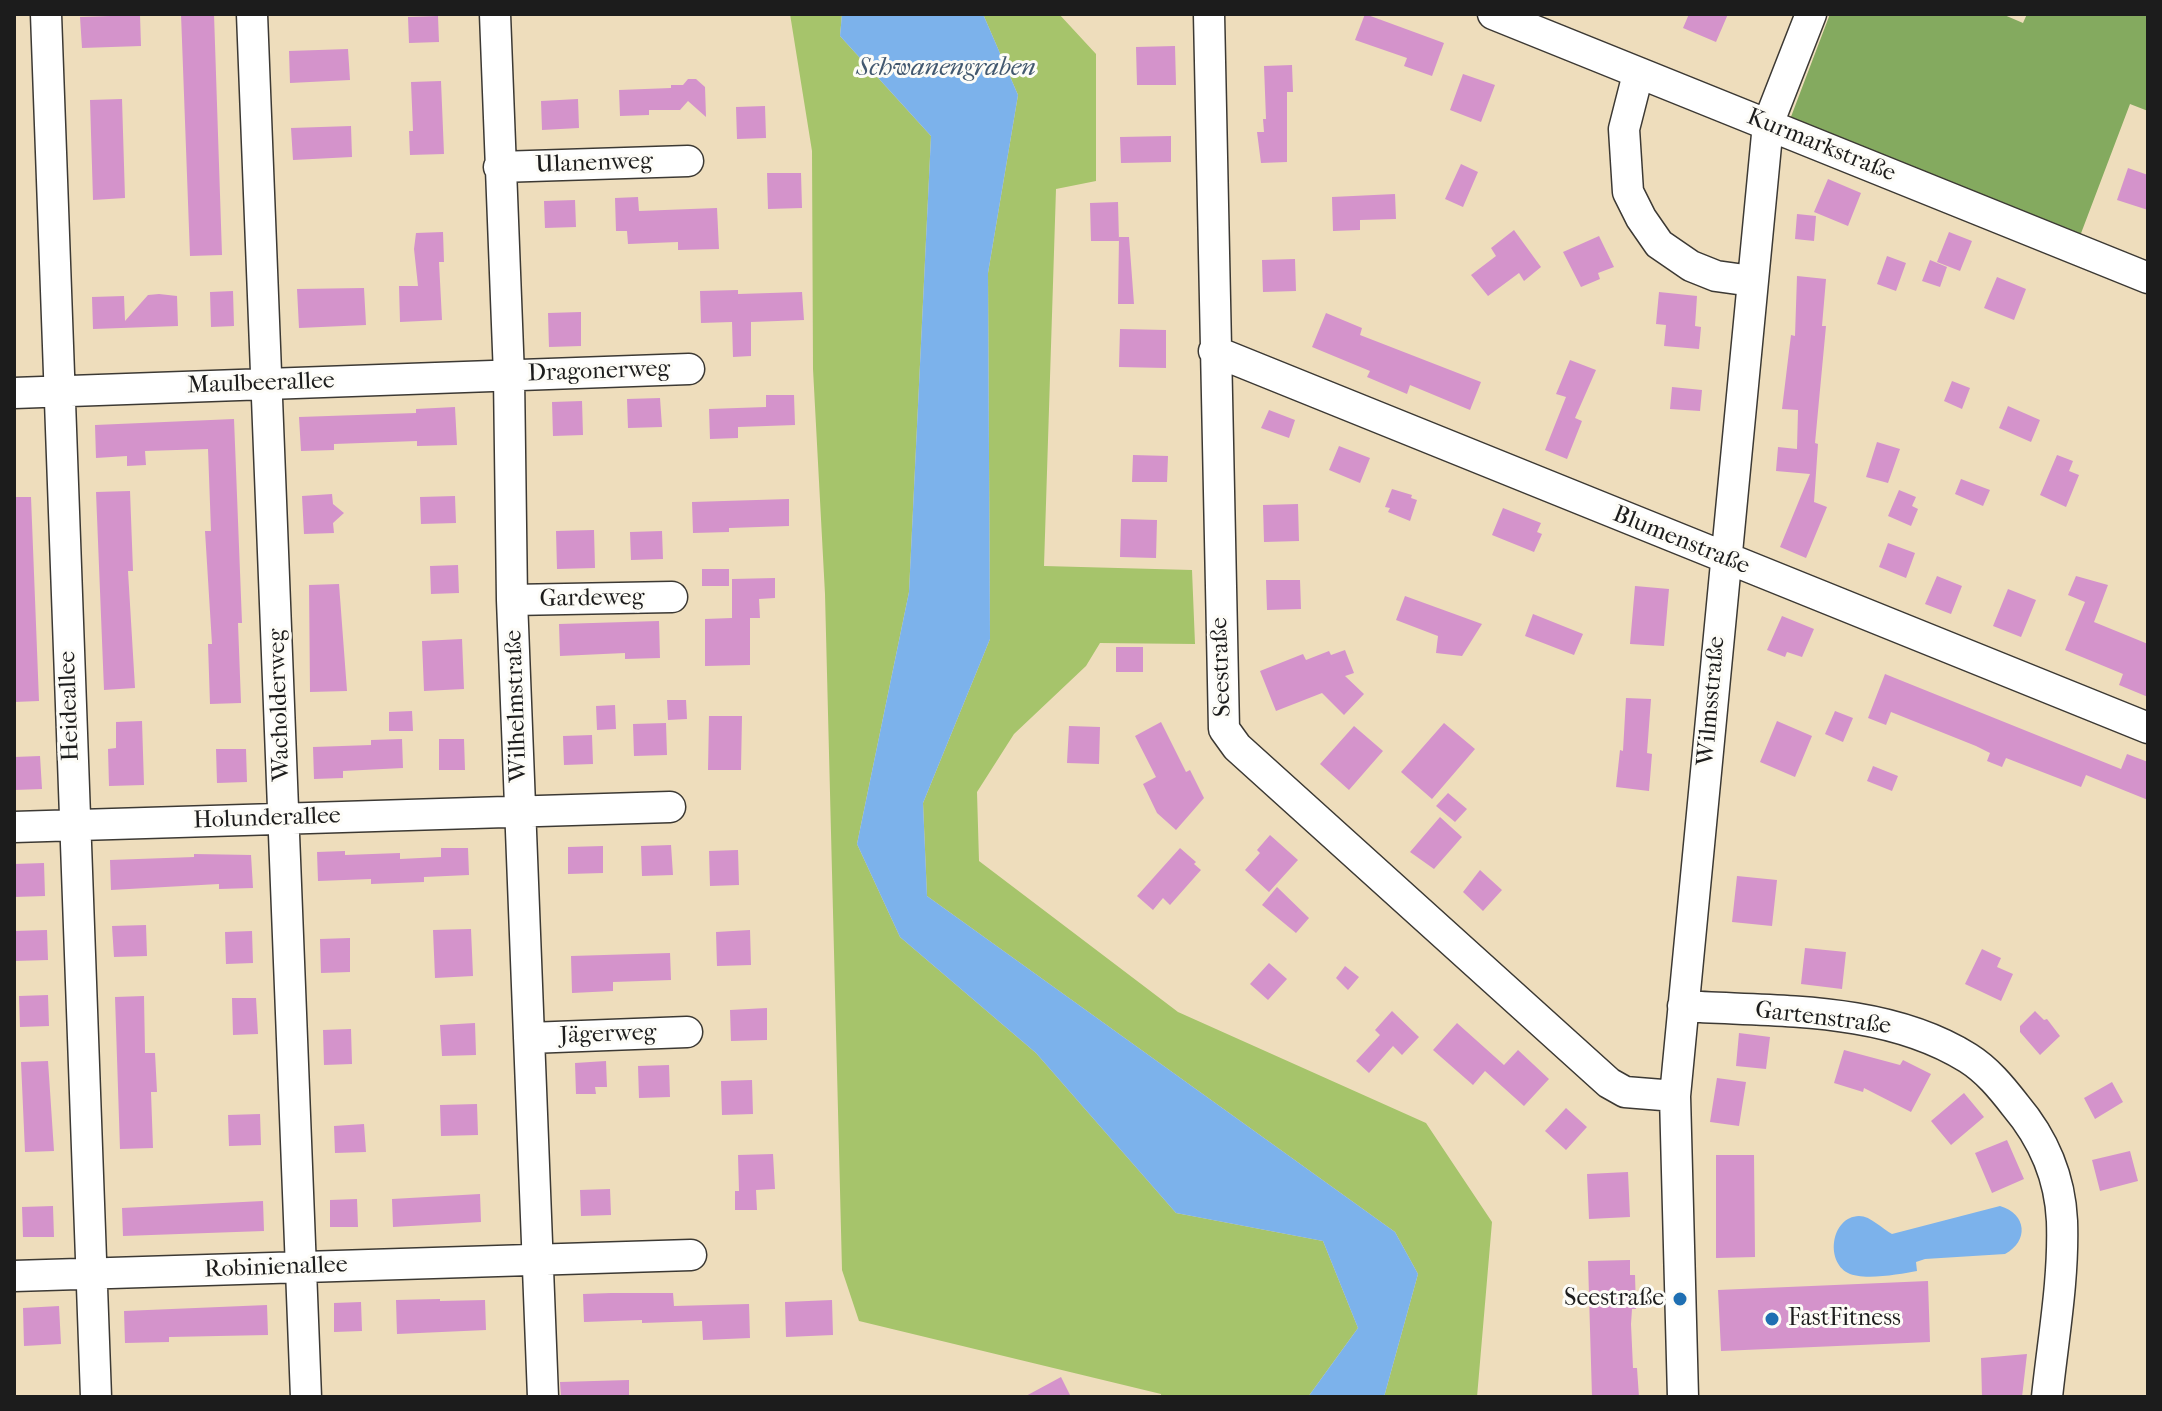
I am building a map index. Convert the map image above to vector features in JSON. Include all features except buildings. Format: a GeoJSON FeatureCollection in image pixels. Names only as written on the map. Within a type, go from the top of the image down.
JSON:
{"type":"FeatureCollection","features":[{"type":"Feature","properties":{"kind":"street","name":"Heideallee"},"geometry":{"type":"LineString","coordinates":[[46,14],[96,1397]]}},
{"type":"Feature","properties":{"kind":"street","name":"Wacholderweg"},"geometry":{"type":"LineString","coordinates":[[252,14],[306,1397]]}},
{"type":"Feature","properties":{"kind":"street","name":"Wilhelmstraße"},"geometry":{"type":"LineString","coordinates":[[495,14],[509,376],[512,600],[543,1397]]}},
{"type":"Feature","properties":{"kind":"street","name":"Seestraße"},"geometry":{"type":"LineString","coordinates":[[1209,14],[1224,729],[1237,747],[1609,1083],[1625,1092],[1675,1096]]}},
{"type":"Feature","properties":{"kind":"street","name":"Kurmarkstraße"},"geometry":{"type":"LineString","coordinates":[[1493,14],[2148,278]]}},
{"type":"Feature","properties":{"kind":"street","name":"Wilmsstraße"},"geometry":{"type":"LineString","coordinates":[[1683,1397],[1675,1096],[1683,1006],[1768,124],[1811,14]]}},
{"type":"Feature","properties":{"kind":"street"},"geometry":{"type":"LineString","coordinates":[[1638,74],[1624,129],[1628,192],[1641,218],[1659,244],[1691,266],[1716,276],[1752,281]]}},
{"type":"Feature","properties":{"kind":"street","name":"Ulanenweg"},"geometry":{"type":"LineString","coordinates":[[499,167],[688,161]]}},
{"type":"Feature","properties":{"kind":"street","name":"Blumenstraße"},"geometry":{"type":"LineString","coordinates":[[1214,351],[2148,728]]}},
{"type":"Feature","properties":{"kind":"street","name":"Dragonerweg"},"geometry":{"type":"LineString","coordinates":[[509,376],[689,369]]}},
{"type":"Feature","properties":{"kind":"street","name":"Maulbeerallee"},"geometry":{"type":"LineString","coordinates":[[14,393],[509,376]]}},
{"type":"Feature","properties":{"kind":"street","name":"Gardeweg"},"geometry":{"type":"LineString","coordinates":[[512,600],[672,597]]}},
{"type":"Feature","properties":{"kind":"street","name":"Holunderallee"},"geometry":{"type":"LineString","coordinates":[[14,827],[670,807]]}},
{"type":"Feature","properties":{"kind":"street","name":"Gartenstraße"},"geometry":{"type":"LineString","coordinates":[[1683,1006],[1832,1016],[1894,1027],[1918,1033],[1948,1048],[1969,1059],[1994,1079],[2035,1128],[2057,1183],[2062,1219],[2062,1268],[2047,1397]]}},
{"type":"Feature","properties":{"kind":"street","name":"Jägerweg"},"geometry":{"type":"LineString","coordinates":[[529,1038],[687,1032]]}},
{"type":"Feature","properties":{"kind":"street","name":"Robinienallee"},"geometry":{"type":"LineString","coordinates":[[14,1276],[691,1255]]}},
{"type":"Feature","properties":{"kind":"green space"},"geometry":{"type":"Polygon","coordinates":[[[790,14],[842,14],[840,36],[931,136],[909,592],[857,844],[900,937],[1036,1053],[1176,1213],[1323,1241],[1358,1328],[1308,1397],[1161,1397],[1161,1394],[859,1321],[842,1270],[825,594],[813,369],[812,151],[790,14]]]}},
{"type":"Feature","properties":{"kind":"green space"},"geometry":{"type":"Polygon","coordinates":[[[983,14],[1059,14],[1096,54],[1096,181],[1056,189],[1044,566],[1192,570],[1195,644],[1100,643],[1086,666],[1014,734],[977,792],[979,861],[1178,1012],[1426,1123],[1492,1222],[1477,1397],[1384,1397],[1418,1274],[1395,1232],[927,896],[923,803],[990,639],[988,273],[1018,95],[983,14]]]}},
{"type":"Feature","properties":{"kind":"green space"},"geometry":{"type":"Polygon","coordinates":[[[1830,14],[2002,14],[2023,23],[2027,14],[2148,14],[2148,111],[2130,104],[2080,236],[1789,122],[1830,14]]]}},
{"type":"Feature","properties":{"kind":"water","name":"Schwanengraben"},"geometry":{"type":"Polygon","coordinates":[[[842,14],[983,14],[1018,95],[988,273],[990,639],[923,803],[927,896],[1395,1232],[1418,1274],[1384,1397],[1308,1397],[1358,1328],[1323,1241],[1176,1213],[1036,1053],[900,937],[857,844],[909,592],[931,136],[840,36],[842,14]]]}},
{"type":"Feature","properties":{"kind":"water"},"geometry":{"type":"Polygon","coordinates":[[[2000,1206],[2016,1215],[2022,1228],[2018,1242],[2005,1254],[1925,1259],[1916,1262],[1917,1271],[1872,1277],[1848,1273],[1836,1259],[1834,1240],[1837,1231],[1850,1218],[1868,1218],[1892,1234],[2000,1206]]]}},
{"type":"Feature","properties":{"kind":"place","name":"Seestraße"},"geometry":{"type":"Point","coordinates":[1680,1299]}},
{"type":"Feature","properties":{"kind":"place","name":"FastFitness"},"geometry":{"type":"Point","coordinates":[1772,1319]}}]}
